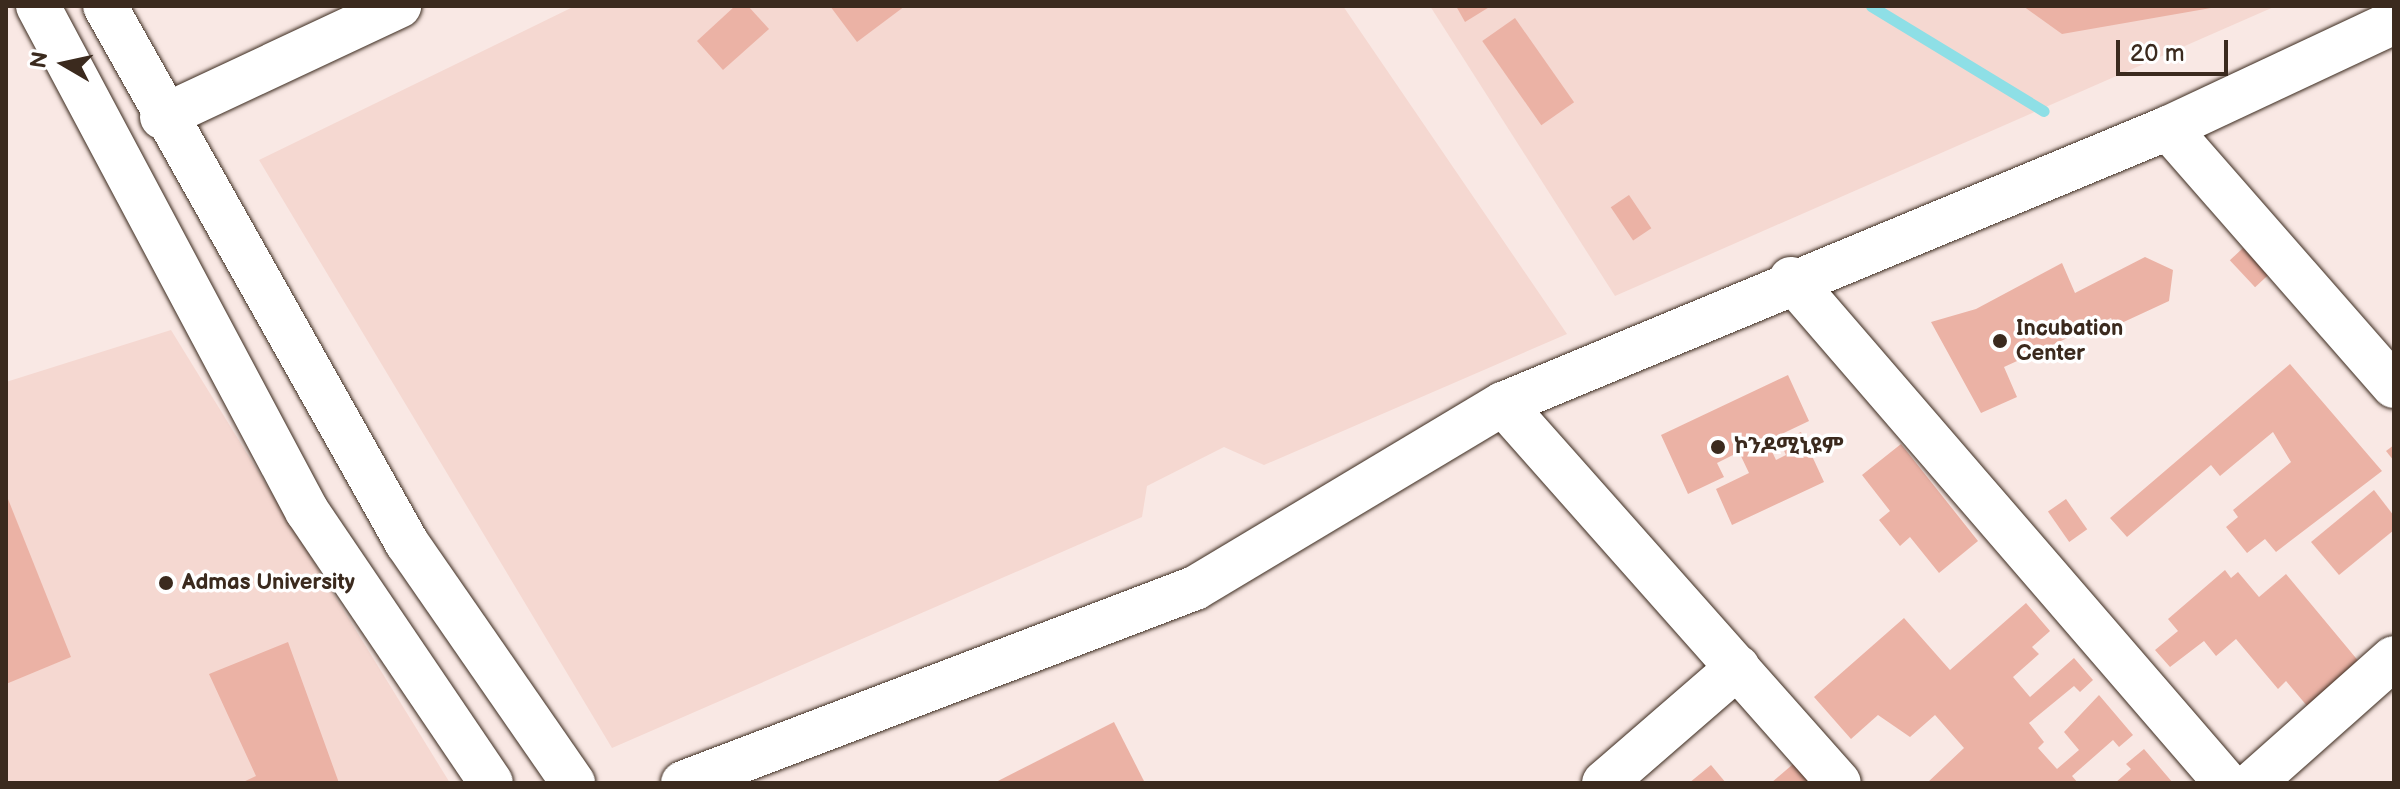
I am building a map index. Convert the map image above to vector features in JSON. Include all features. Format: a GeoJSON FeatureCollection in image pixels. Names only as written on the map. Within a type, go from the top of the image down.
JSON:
{"type":"FeatureCollection","features":[{"type":"Feature","properties":{"kind":"street"},"geometry":{"type":"LineString","coordinates":[[38,6],[307,511],[491,783]]}},
{"type":"Feature","properties":{"kind":"street"},"geometry":{"type":"LineString","coordinates":[[105,6],[162,117],[407,543],[573,783]]}},
{"type":"Feature","properties":{"kind":"street"},"geometry":{"type":"LineString","coordinates":[[162,117],[399,6]]}},
{"type":"Feature","properties":{"kind":"street"},"geometry":{"type":"LineString","coordinates":[[683,783],[1195,588],[1503,404],[1791,279],[2168,128],[2394,22]]}},
{"type":"Feature","properties":{"kind":"street"},"geometry":{"type":"LineString","coordinates":[[2168,128],[2394,386]]}},
{"type":"Feature","properties":{"kind":"street"},"geometry":{"type":"LineString","coordinates":[[1791,279],[2226,783]]}},
{"type":"Feature","properties":{"kind":"street"},"geometry":{"type":"LineString","coordinates":[[1503,404],[1839,783]]}},
{"type":"Feature","properties":{"kind":"street"},"geometry":{"type":"LineString","coordinates":[[2253,783],[2394,658]]}},
{"type":"Feature","properties":{"kind":"street"},"geometry":{"type":"LineString","coordinates":[[1604,783],[1738,667]]}},
{"type":"Feature","properties":{"kind":"shaded area"},"geometry":{"type":"Polygon","coordinates":[[[575,6],[1343,6],[1567,334],[1264,465],[1224,447],[1147,486],[1142,517],[612,748],[259,160],[575,6]]]}},
{"type":"Feature","properties":{"kind":"shaded area"},"geometry":{"type":"Polygon","coordinates":[[[1430,6],[2276,6],[1615,296],[1430,6]]]}},
{"type":"Feature","properties":{"kind":"shaded area","name":"Admas University"},"geometry":{"type":"Polygon","coordinates":[[[171,330],[450,783],[6,783],[6,382],[171,330]]]}},
{"type":"Feature","properties":{"kind":"building"},"geometry":{"type":"Polygon","coordinates":[[[735,6],[748,6],[769,29],[723,70],[697,41],[735,6]]]}},
{"type":"Feature","properties":{"kind":"building"},"geometry":{"type":"Polygon","coordinates":[[[830,6],[905,6],[857,42],[830,6]]]}},
{"type":"Feature","properties":{"kind":"building"},"geometry":{"type":"Polygon","coordinates":[[[1456,6],[1491,6],[1465,22],[1456,6]]]}},
{"type":"Feature","properties":{"kind":"building"},"geometry":{"type":"Polygon","coordinates":[[[2023,6],[2211,6],[2211,8],[2062,34],[2023,6]]]}},
{"type":"Feature","properties":{"kind":"building"},"geometry":{"type":"Polygon","coordinates":[[[1515,18],[1574,102],[1541,125],[1482,41],[1515,18]]]}},
{"type":"Feature","properties":{"kind":"building"},"geometry":{"type":"Polygon","coordinates":[[[1629,195],[1651,228],[1633,240],[1611,207],[1629,195]]]}},
{"type":"Feature","properties":{"kind":"building"},"geometry":{"type":"Polygon","coordinates":[[[2243,248],[2268,275],[2255,287],[2230,260],[2243,248]]]}},
{"type":"Feature","properties":{"kind":"building","name":"Incubation Center"},"geometry":{"type":"Polygon","coordinates":[[[2145,257],[2173,270],[2169,301],[2115,326],[2111,318],[2004,367],[2017,397],[1981,413],[1931,322],[1976,309],[2062,263],[2075,293],[2145,257]]]}},
{"type":"Feature","properties":{"kind":"building"},"geometry":{"type":"Polygon","coordinates":[[[2290,364],[2382,471],[2276,552],[2265,539],[2247,553],[2226,527],[2238,517],[2233,510],[2291,462],[2273,432],[2220,476],[2211,465],[2127,537],[2110,518],[2290,364]]]}},
{"type":"Feature","properties":{"kind":"building","name":"ኮንዶሚኒዩም"},"geometry":{"type":"Polygon","coordinates":[[[1788,375],[1809,421],[1767,441],[1776,460],[1786,455],[1780,442],[1801,432],[1824,482],[1732,525],[1716,489],[1749,473],[1739,452],[1717,463],[1724,477],[1688,494],[1661,435],[1788,375]]]}},
{"type":"Feature","properties":{"kind":"building"},"geometry":{"type":"Polygon","coordinates":[[[1901,444],[1978,541],[1939,573],[1910,537],[1900,546],[1879,520],[1890,511],[1862,475],[1901,444]]]}},
{"type":"Feature","properties":{"kind":"building"},"geometry":{"type":"Polygon","coordinates":[[[2394,445],[2394,461],[2386,451],[2394,445]]]}},
{"type":"Feature","properties":{"kind":"building"},"geometry":{"type":"Polygon","coordinates":[[[2374,490],[2394,516],[2394,530],[2339,575],[2311,542],[2374,490]]]}},
{"type":"Feature","properties":{"kind":"building"},"geometry":{"type":"Polygon","coordinates":[[[6,494],[71,657],[6,684],[6,494]]]}},
{"type":"Feature","properties":{"kind":"building"},"geometry":{"type":"Polygon","coordinates":[[[2066,499],[2087,529],[2069,542],[2048,512],[2066,499]]]}},
{"type":"Feature","properties":{"kind":"building"},"geometry":{"type":"Polygon","coordinates":[[[2225,570],[2231,578],[2238,572],[2259,597],[2286,574],[2365,669],[2313,713],[2286,681],[2278,689],[2236,639],[2216,656],[2204,641],[2170,667],[2155,650],[2178,631],[2168,619],[2225,570]]]}},
{"type":"Feature","properties":{"kind":"building"},"geometry":{"type":"Polygon","coordinates":[[[2026,603],[2050,631],[2032,647],[2039,654],[2013,677],[2030,697],[2074,658],[2093,680],[2080,692],[2074,686],[2029,723],[2044,742],[2038,748],[2057,769],[2079,750],[2064,732],[2099,695],[2133,735],[2119,747],[2113,740],[2072,776],[2078,783],[1927,783],[1964,748],[1935,715],[1910,737],[1878,715],[1851,739],[1814,697],[1904,618],[1950,670],[2026,603]]]}},
{"type":"Feature","properties":{"kind":"building"},"geometry":{"type":"Polygon","coordinates":[[[288,642],[339,783],[241,783],[256,776],[209,674],[288,642]]]}},
{"type":"Feature","properties":{"kind":"building"},"geometry":{"type":"Polygon","coordinates":[[[1114,722],[1145,783],[994,783],[1114,722]]]}},
{"type":"Feature","properties":{"kind":"building"},"geometry":{"type":"Polygon","coordinates":[[[2144,749],[2173,783],[2115,783],[2131,769],[2126,764],[2144,749]]]}},
{"type":"Feature","properties":{"kind":"building"},"geometry":{"type":"Polygon","coordinates":[[[1799,759],[1819,783],[1771,783],[1799,759]]]}},
{"type":"Feature","properties":{"kind":"building"},"geometry":{"type":"Polygon","coordinates":[[[1711,765],[1726,783],[1689,783],[1711,765]]]}},
{"type":"Feature","properties":{"kind":"waterway"},"geometry":{"type":"LineString","coordinates":[[1871,6],[2044,111]]}},
{"type":"Feature","properties":{"kind":"place","name":"Incubation Center"},"geometry":{"type":"Point","coordinates":[2000,341]}},
{"type":"Feature","properties":{"kind":"place","name":"ኮንዶሚኒዩም"},"geometry":{"type":"Point","coordinates":[1718,447]}},
{"type":"Feature","properties":{"kind":"place","name":"Admas University"},"geometry":{"type":"Point","coordinates":[166,583]}}]}
